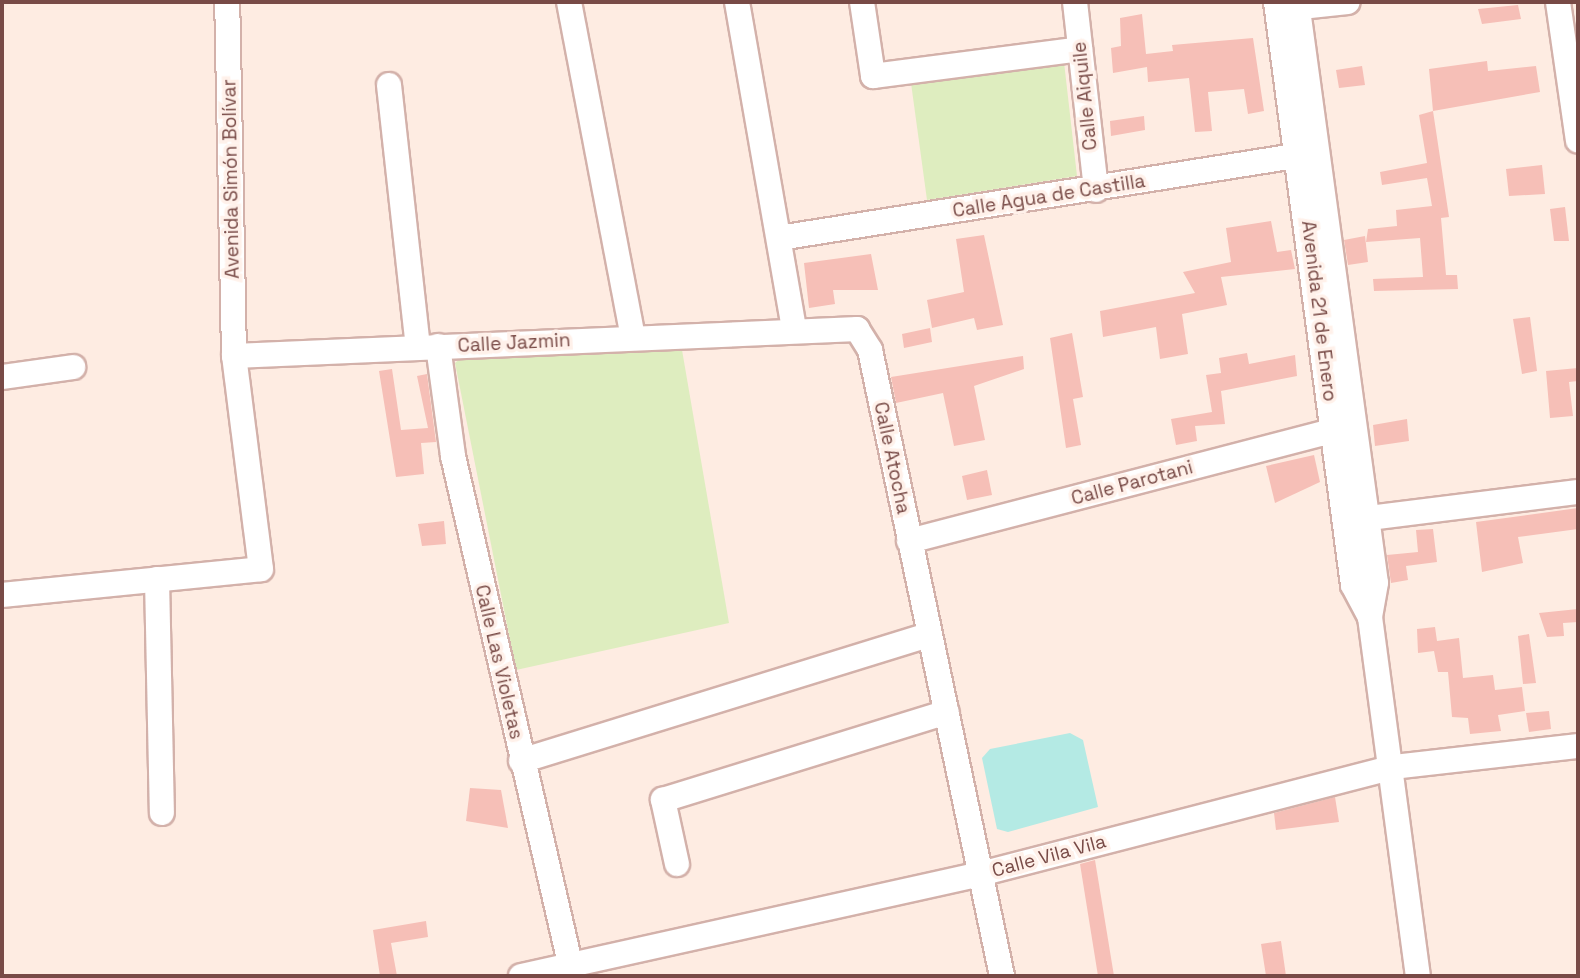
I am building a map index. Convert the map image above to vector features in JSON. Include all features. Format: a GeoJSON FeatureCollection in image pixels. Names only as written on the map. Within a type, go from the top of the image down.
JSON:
{"type":"FeatureCollection","features":[{"type":"Feature","properties":{"kind":"street","name":"Avenida Simón Bolívar"},"geometry":{"type":"LineString","coordinates":[[157,579],[261,569],[234,356],[228,2]]}},
{"type":"Feature","properties":{"kind":"street"},"geometry":{"type":"LineString","coordinates":[[569,2],[633,337]]}},
{"type":"Feature","properties":{"kind":"street"},"geometry":{"type":"LineString","coordinates":[[737,2],[794,329]]}},
{"type":"Feature","properties":{"kind":"street"},"geometry":{"type":"LineString","coordinates":[[862,2],[873,76],[1080,49]]}},
{"type":"Feature","properties":{"kind":"street","name":"Calle Aiquile"},"geometry":{"type":"LineString","coordinates":[[1075,2],[1096,190]]}},
{"type":"Feature","properties":{"kind":"street"},"geometry":{"type":"LineString","coordinates":[[1287,5],[1348,2]]}},
{"type":"Feature","properties":{"kind":"street"},"geometry":{"type":"LineString","coordinates":[[1558,2],[1578,141]]}},
{"type":"Feature","properties":{"kind":"street","name":"Avenida 21 de Enero"},"geometry":{"type":"LineString","coordinates":[[1287,5],[1356,519],[1353,585],[1370,617],[1393,767],[1418,976]]}},
{"type":"Feature","properties":{"kind":"street","name":"Calle Las Violetas"},"geometry":{"type":"LineString","coordinates":[[389,85],[428,347],[521,761],[572,971]]}},
{"type":"Feature","properties":{"kind":"street","name":"Calle Agua de Castilla"},"geometry":{"type":"LineString","coordinates":[[779,238],[1096,190],[1309,154]]}},
{"type":"Feature","properties":{"kind":"street","name":"Calle Jazmin"},"geometry":{"type":"LineString","coordinates":[[234,356],[794,329]]}},
{"type":"Feature","properties":{"kind":"street","name":"Calle Atocha"},"geometry":{"type":"LineString","coordinates":[[794,329],[857,329],[870,350],[929,635],[984,873],[1002,976]]}},
{"type":"Feature","properties":{"kind":"street"},"geometry":{"type":"LineString","coordinates":[[2,377],[73,367]]}},
{"type":"Feature","properties":{"kind":"street","name":"Calle Parotani"},"geometry":{"type":"LineString","coordinates":[[909,541],[1344,428]]}},
{"type":"Feature","properties":{"kind":"street"},"geometry":{"type":"LineString","coordinates":[[1356,519],[1578,492]]}},
{"type":"Feature","properties":{"kind":"street"},"geometry":{"type":"LineString","coordinates":[[2,595],[157,579],[162,813]]}},
{"type":"Feature","properties":{"kind":"street"},"geometry":{"type":"LineString","coordinates":[[521,761],[929,635]]}},
{"type":"Feature","properties":{"kind":"street"},"geometry":{"type":"LineString","coordinates":[[677,864],[663,800],[947,712]]}},
{"type":"Feature","properties":{"kind":"street","name":"Calle Vila Vila"},"geometry":{"type":"LineString","coordinates":[[521,976],[572,971],[984,873],[1393,767],[1578,746]]}},
{"type":"Feature","properties":{"kind":"green space"},"geometry":{"type":"Polygon","coordinates":[[[1064,62],[1077,176],[927,200],[911,83],[1064,62]]]}},
{"type":"Feature","properties":{"kind":"green space"},"geometry":{"type":"Polygon","coordinates":[[[682,350],[729,623],[516,670],[455,363],[467,353],[682,350]]]}},
{"type":"Feature","properties":{"kind":"water"},"geometry":{"type":"Polygon","coordinates":[[[1070,733],[1083,740],[1098,807],[1008,832],[997,829],[982,758],[990,749],[1070,733]]]}},
{"type":"Feature","properties":{"kind":"building"},"geometry":{"type":"Polygon","coordinates":[[[1518,5],[1521,19],[1482,24],[1478,9],[1518,5]]]}},
{"type":"Feature","properties":{"kind":"building"},"geometry":{"type":"Polygon","coordinates":[[[1142,14],[1146,54],[1173,51],[1172,45],[1253,38],[1264,111],[1248,114],[1244,89],[1208,92],[1212,131],[1195,132],[1189,78],[1148,82],[1147,67],[1113,73],[1111,48],[1121,46],[1120,18],[1142,14]]]}},
{"type":"Feature","properties":{"kind":"building"},"geometry":{"type":"Polygon","coordinates":[[[1487,61],[1488,71],[1536,66],[1540,92],[1433,111],[1429,69],[1487,61]]]}},
{"type":"Feature","properties":{"kind":"building"},"geometry":{"type":"Polygon","coordinates":[[[1362,66],[1365,85],[1339,88],[1336,70],[1362,66]]]}},
{"type":"Feature","properties":{"kind":"building"},"geometry":{"type":"Polygon","coordinates":[[[1433,111],[1449,217],[1441,218],[1446,275],[1457,275],[1458,289],[1374,291],[1373,279],[1423,277],[1420,238],[1366,242],[1368,229],[1397,226],[1396,210],[1432,206],[1427,178],[1382,185],[1380,172],[1427,163],[1419,115],[1433,111]]]}},
{"type":"Feature","properties":{"kind":"building"},"geometry":{"type":"Polygon","coordinates":[[[1144,116],[1145,130],[1111,136],[1110,121],[1144,116]]]}},
{"type":"Feature","properties":{"kind":"building"},"geometry":{"type":"Polygon","coordinates":[[[1542,165],[1545,194],[1509,196],[1506,169],[1542,165]]]}},
{"type":"Feature","properties":{"kind":"building"},"geometry":{"type":"Polygon","coordinates":[[[1565,207],[1569,241],[1554,241],[1550,209],[1565,207]]]}},
{"type":"Feature","properties":{"kind":"building"},"geometry":{"type":"Polygon","coordinates":[[[1271,221],[1277,252],[1291,250],[1295,269],[1221,277],[1227,305],[1182,314],[1188,354],[1160,359],[1156,327],[1103,337],[1100,311],[1195,293],[1183,272],[1231,262],[1226,228],[1271,221]]]}},
{"type":"Feature","properties":{"kind":"building"},"geometry":{"type":"Polygon","coordinates":[[[984,235],[1003,325],[977,330],[974,318],[932,328],[927,300],[964,292],[956,239],[984,235]]]}},
{"type":"Feature","properties":{"kind":"building"},"geometry":{"type":"Polygon","coordinates":[[[1365,236],[1368,262],[1348,265],[1344,240],[1365,236]]]}},
{"type":"Feature","properties":{"kind":"building"},"geometry":{"type":"Polygon","coordinates":[[[871,254],[878,290],[833,290],[835,304],[809,308],[804,263],[871,254]]]}},
{"type":"Feature","properties":{"kind":"building"},"geometry":{"type":"Polygon","coordinates":[[[1530,317],[1537,371],[1522,374],[1513,319],[1530,317]]]}},
{"type":"Feature","properties":{"kind":"building"},"geometry":{"type":"Polygon","coordinates":[[[930,328],[932,342],[904,348],[902,334],[930,328]]]}},
{"type":"Feature","properties":{"kind":"building"},"geometry":{"type":"Polygon","coordinates":[[[1072,333],[1083,397],[1073,399],[1081,445],[1066,448],[1050,338],[1072,333]]]}},
{"type":"Feature","properties":{"kind":"building"},"geometry":{"type":"Polygon","coordinates":[[[1247,353],[1249,364],[1295,355],[1297,376],[1221,391],[1225,424],[1195,426],[1197,441],[1176,445],[1171,419],[1212,412],[1206,375],[1221,373],[1219,358],[1247,353]]]}},
{"type":"Feature","properties":{"kind":"building"},"geometry":{"type":"Polygon","coordinates":[[[1023,356],[1024,369],[974,386],[985,440],[954,446],[943,393],[896,403],[891,377],[1023,356]]]}},
{"type":"Feature","properties":{"kind":"building"},"geometry":{"type":"Polygon","coordinates":[[[1578,368],[1578,381],[1569,382],[1573,416],[1550,418],[1546,371],[1578,368]]]}},
{"type":"Feature","properties":{"kind":"building"},"geometry":{"type":"Polygon","coordinates":[[[392,369],[401,430],[428,428],[417,376],[427,374],[436,442],[421,443],[424,474],[396,477],[379,371],[392,369]]]}},
{"type":"Feature","properties":{"kind":"building"},"geometry":{"type":"Polygon","coordinates":[[[1407,419],[1409,441],[1375,446],[1373,425],[1407,419]]]}},
{"type":"Feature","properties":{"kind":"building"},"geometry":{"type":"Polygon","coordinates":[[[1314,455],[1320,482],[1275,503],[1266,466],[1314,455]]]}},
{"type":"Feature","properties":{"kind":"building"},"geometry":{"type":"Polygon","coordinates":[[[987,470],[992,495],[967,500],[962,476],[987,470]]]}},
{"type":"Feature","properties":{"kind":"building"},"geometry":{"type":"Polygon","coordinates":[[[1578,508],[1578,529],[1518,537],[1523,563],[1482,572],[1476,522],[1578,508]]]}},
{"type":"Feature","properties":{"kind":"building"},"geometry":{"type":"Polygon","coordinates":[[[444,521],[446,544],[422,546],[418,524],[444,521]]]}},
{"type":"Feature","properties":{"kind":"building"},"geometry":{"type":"Polygon","coordinates":[[[1433,529],[1437,562],[1406,566],[1408,580],[1391,583],[1387,555],[1418,552],[1416,530],[1433,529]]]}},
{"type":"Feature","properties":{"kind":"building"},"geometry":{"type":"Polygon","coordinates":[[[1578,609],[1578,622],[1563,623],[1564,636],[1547,637],[1539,613],[1578,609]]]}},
{"type":"Feature","properties":{"kind":"building"},"geometry":{"type":"Polygon","coordinates":[[[1435,627],[1437,641],[1459,638],[1463,678],[1493,675],[1495,690],[1522,687],[1525,711],[1498,715],[1501,731],[1470,734],[1468,718],[1452,717],[1448,672],[1438,672],[1434,651],[1418,653],[1417,629],[1435,627]]]}},
{"type":"Feature","properties":{"kind":"building"},"geometry":{"type":"Polygon","coordinates":[[[1529,634],[1536,683],[1523,684],[1518,636],[1529,634]]]}},
{"type":"Feature","properties":{"kind":"building"},"geometry":{"type":"Polygon","coordinates":[[[1549,711],[1551,729],[1529,732],[1526,713],[1549,711]]]}},
{"type":"Feature","properties":{"kind":"building"},"geometry":{"type":"Polygon","coordinates":[[[470,788],[501,790],[508,828],[466,821],[470,788]]]}},
{"type":"Feature","properties":{"kind":"building"},"geometry":{"type":"Polygon","coordinates":[[[1335,797],[1339,822],[1276,830],[1274,813],[1335,797]]]}},
{"type":"Feature","properties":{"kind":"building"},"geometry":{"type":"Polygon","coordinates":[[[1095,860],[1114,976],[1098,976],[1080,864],[1095,860]]]}},
{"type":"Feature","properties":{"kind":"building"},"geometry":{"type":"Polygon","coordinates":[[[426,921],[428,937],[391,943],[397,976],[380,976],[373,930],[426,921]]]}},
{"type":"Feature","properties":{"kind":"building"},"geometry":{"type":"Polygon","coordinates":[[[1281,941],[1286,976],[1266,976],[1261,944],[1281,941]]]}}]}
